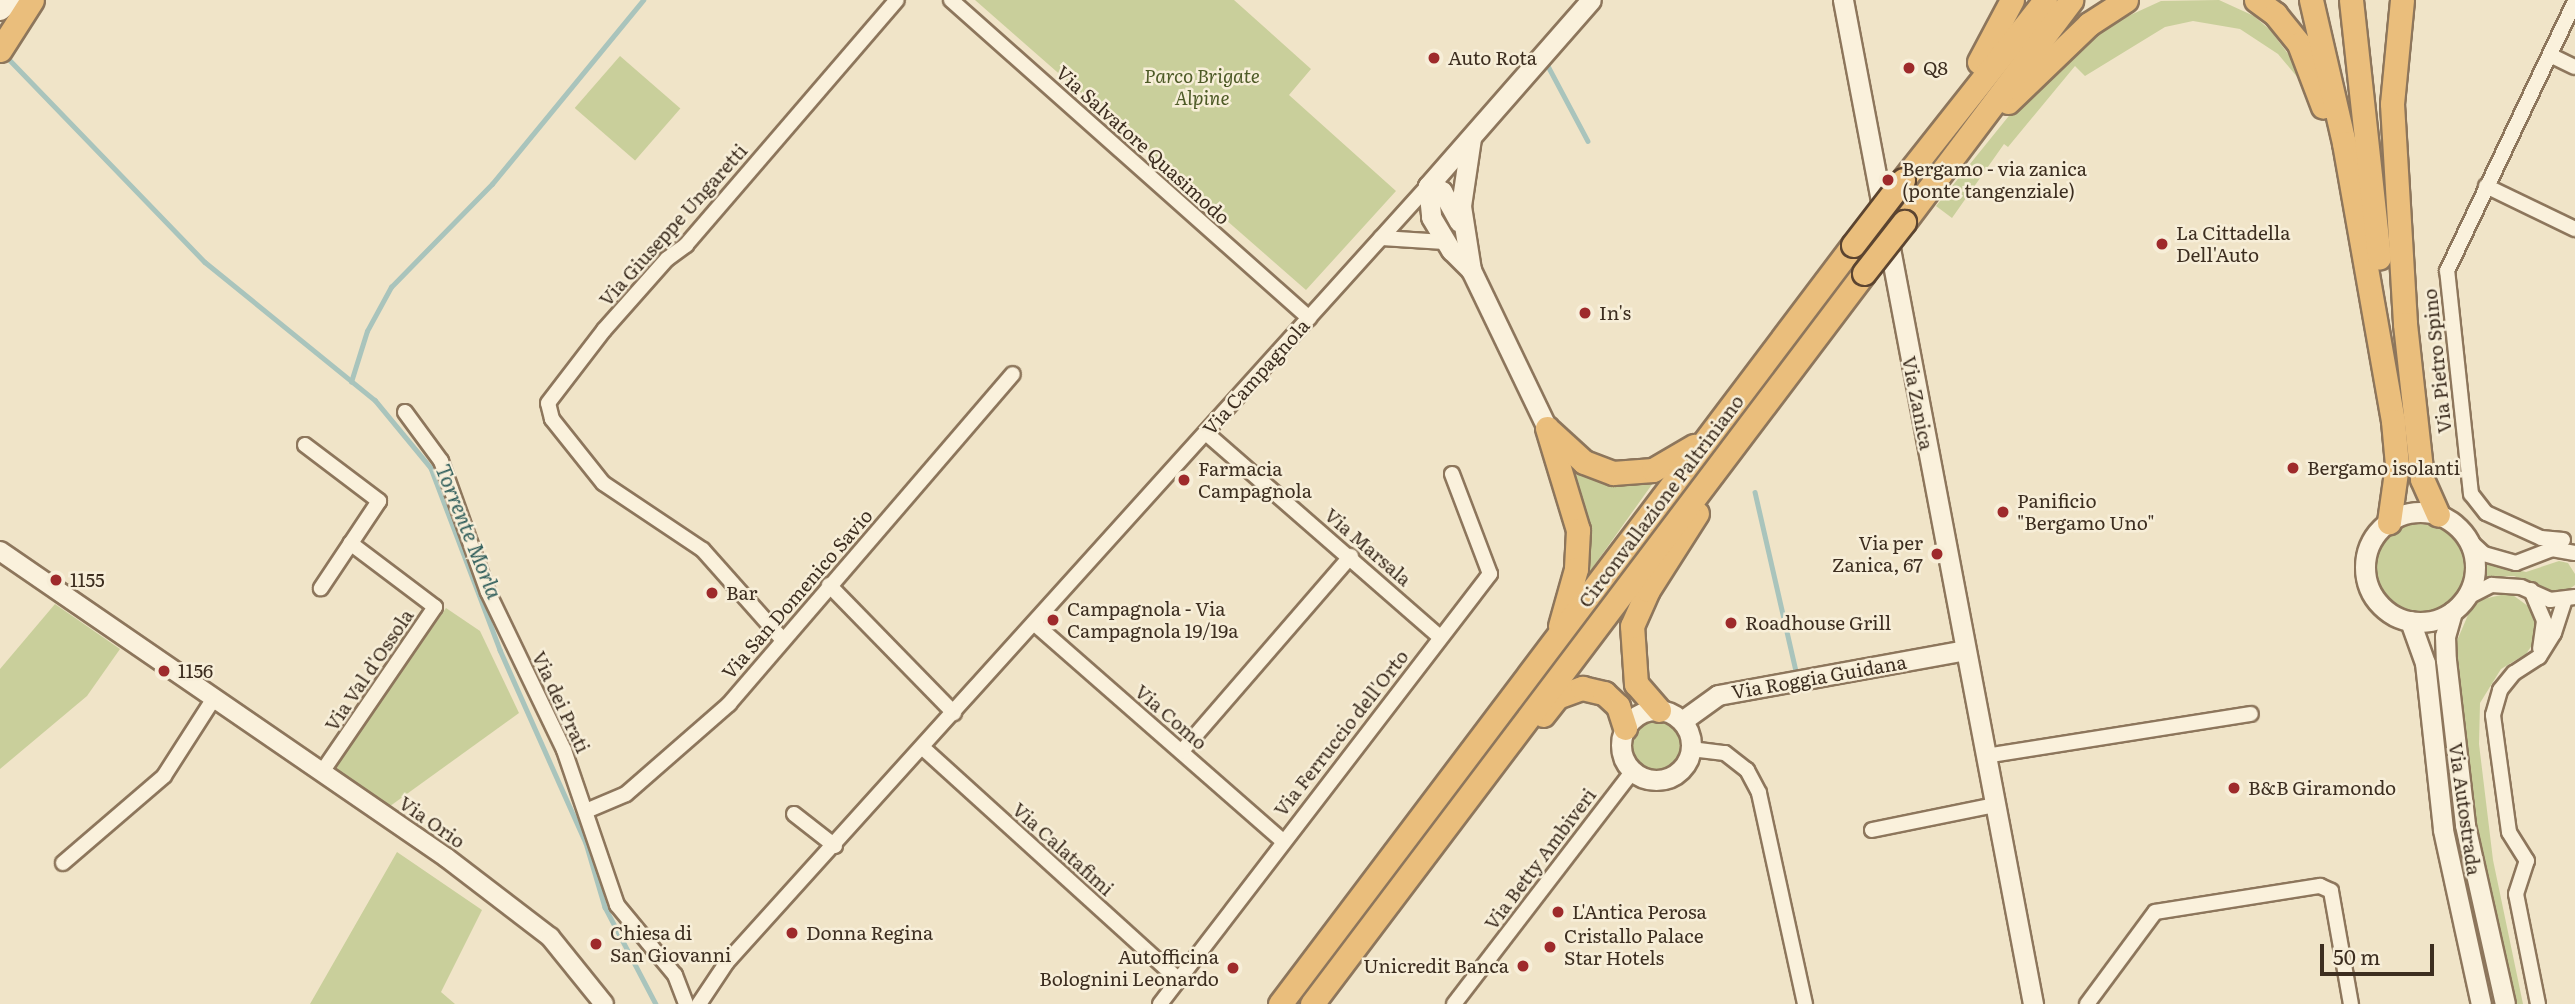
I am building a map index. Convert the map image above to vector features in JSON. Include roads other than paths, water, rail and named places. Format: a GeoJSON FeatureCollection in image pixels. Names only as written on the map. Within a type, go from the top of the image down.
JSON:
{"type":"FeatureCollection","features":[{"type":"Feature","properties":{"kind":"highway"},"geometry":{"type":"LineString","coordinates":[[7,41],[32,0]]}},
{"type":"Feature","properties":{"kind":"highway"},"geometry":{"type":"LineString","coordinates":[[1945,126],[2012,0]]}},
{"type":"Feature","properties":{"kind":"highway","name":"Circonvallazione Paltriniano"},"geometry":{"type":"LineString","coordinates":[[1280,1004],[1853,245],[2045,0]]}},
{"type":"Feature","properties":{"kind":"highway","name":"Circonvallazione Paltriniano"},"geometry":{"type":"LineString","coordinates":[[1312,1004],[2071,0]]}},
{"type":"Feature","properties":{"kind":"highway"},"geometry":{"type":"LineString","coordinates":[[1962,144],[2089,24],[2126,0]]}},
{"type":"Feature","properties":{"kind":"highway"},"geometry":{"type":"LineString","coordinates":[[2256,0],[2288,28],[2309,65],[2346,201],[2363,242]]}},
{"type":"Feature","properties":{"kind":"highway"},"geometry":{"type":"LineString","coordinates":[[2311,0],[2363,242],[2393,421]]}},
{"type":"Feature","properties":{"kind":"highway"},"geometry":{"type":"LineString","coordinates":[[2402,0],[2392,104],[2405,324],[2422,479],[2438,515]]}},
{"type":"Feature","properties":{"kind":"highway"},"geometry":{"type":"LineString","coordinates":[[2352,11],[2405,324]]}},
{"type":"Feature","properties":{"kind":"highway"},"geometry":{"type":"LineString","coordinates":[[2352,11],[2397,464],[2389,522]]}},
{"type":"Feature","properties":{"kind":"highway"},"geometry":{"type":"LineString","coordinates":[[1548,428],[1584,463],[1613,473],[1653,470],[1678,459],[1710,433]]}},
{"type":"Feature","properties":{"kind":"highway"},"geometry":{"type":"LineString","coordinates":[[1548,428],[1578,530],[1576,569],[1557,639]]}},
{"type":"Feature","properties":{"kind":"highway"},"geometry":{"type":"LineString","coordinates":[[1659,710],[1636,684],[1632,626],[1648,590],[1693,522],[1722,460]]}},
{"type":"Feature","properties":{"kind":"highway"},"geometry":{"type":"LineString","coordinates":[[1348,954],[1369,944],[1557,697],[1582,688],[1604,693],[1618,706],[1625,728]]}},
{"type":"Feature","properties":{"kind":"main road","name":"Via Campagnola"},"geometry":{"type":"LineString","coordinates":[[1428,186],[1591,0]]}},
{"type":"Feature","properties":{"kind":"main road","name":"Via Zanica"},"geometry":{"type":"LineString","coordinates":[[1843,0],[2033,1004]]}},
{"type":"Feature","properties":{"kind":"main road"},"geometry":{"type":"LineString","coordinates":[[1461,226],[1471,138]]}},
{"type":"Feature","properties":{"kind":"main road"},"geometry":{"type":"LineString","coordinates":[[1471,270],[1445,242],[1428,211],[1428,186],[1442,191],[1461,226],[1471,270],[1548,428]]}},
{"type":"Feature","properties":{"kind":"main road"},"geometry":{"type":"LineString","coordinates":[[2459,605],[2432,621],[2410,621],[2379,605],[2365,573],[2372,540],[2389,522],[2411,513],[2438,515],[2469,540]]}},
{"type":"Feature","properties":{"kind":"main road","name":"Via Autostrada"},"geometry":{"type":"LineString","coordinates":[[2469,540],[2476,564],[2445,636],[2446,660],[2465,825],[2505,1004]]}},
{"type":"Feature","properties":{"kind":"main road","name":"Via Autostrada"},"geometry":{"type":"LineString","coordinates":[[2410,621],[2425,663],[2443,830],[2481,1004]]}},
{"type":"Feature","properties":{"kind":"main road","name":"Via Roggia Guidana"},"geometry":{"type":"LineString","coordinates":[[1682,721],[1718,695],[1800,684],[1965,650]]}},
{"type":"Feature","properties":{"kind":"main road"},"geometry":{"type":"LineString","coordinates":[[1659,710],[1682,721],[1691,749],[1682,769],[1663,779],[1632,772],[1621,751],[1625,728],[1640,714],[1659,710]]}},
{"type":"Feature","properties":{"kind":"street","name":"Via Giuseppe Ungaretti"},"geometry":{"type":"LineString","coordinates":[[782,639],[702,551],[603,483],[552,419],[548,403],[552,393],[589,348],[667,259],[686,245],[897,0]]}},
{"type":"Feature","properties":{"kind":"street","name":"Via Salvatore Quasimodo"},"geometry":{"type":"LineString","coordinates":[[951,0],[1310,318]]}},
{"type":"Feature","properties":{"kind":"street","name":"Via Pietro Spino"},"geometry":{"type":"LineString","coordinates":[[2575,1],[2552,56],[2486,186],[2447,271],[2471,494],[2486,513],[2541,538],[2564,540],[2575,553]]}},
{"type":"Feature","properties":{"kind":"street"},"geometry":{"type":"LineString","coordinates":[[2552,56],[2575,67]]}},
{"type":"Feature","properties":{"kind":"street","name":"Via Campagnola"},"geometry":{"type":"LineString","coordinates":[[699,1004],[727,962],[835,846],[1428,186]]}},
{"type":"Feature","properties":{"kind":"street"},"geometry":{"type":"LineString","coordinates":[[2486,186],[2575,229]]}},
{"type":"Feature","properties":{"kind":"street"},"geometry":{"type":"LineString","coordinates":[[1381,238],[1445,242]]}},
{"type":"Feature","properties":{"kind":"street","name":"Via San Domenico Savio"},"geometry":{"type":"LineString","coordinates":[[586,811],[626,794],[729,704],[782,639],[1013,374]]}},
{"type":"Feature","properties":{"kind":"street","name":"Via dei Prati"},"geometry":{"type":"LineString","coordinates":[[405,412],[442,461],[488,592],[564,750],[617,905],[675,975],[686,1004]]}},
{"type":"Feature","properties":{"kind":"street","name":"Via Marsala"},"geometry":{"type":"LineString","coordinates":[[1206,433],[1351,556],[1439,636]]}},
{"type":"Feature","properties":{"kind":"street"},"geometry":{"type":"LineString","coordinates":[[305,445],[379,501],[321,588]]}},
{"type":"Feature","properties":{"kind":"street","name":"Via Ferruccio dell'Orto"},"geometry":{"type":"LineString","coordinates":[[1160,1004],[1282,840],[1490,574],[1452,474]]}},
{"type":"Feature","properties":{"kind":"street"},"geometry":{"type":"LineString","coordinates":[[2469,540],[2496,560],[2516,563],[2564,540]]}},
{"type":"Feature","properties":{"kind":"street","name":"Via Val d'Ossola"},"geometry":{"type":"LineString","coordinates":[[322,772],[435,607],[350,543]]}},
{"type":"Feature","properties":{"kind":"street","name":"Via Orio"},"geometry":{"type":"LineString","coordinates":[[0,551],[447,858],[550,937],[600,1002]]}},
{"type":"Feature","properties":{"kind":"street"},"geometry":{"type":"LineString","coordinates":[[1182,751],[1351,556]]}},
{"type":"Feature","properties":{"kind":"street"},"geometry":{"type":"LineString","coordinates":[[829,585],[954,713]]}},
{"type":"Feature","properties":{"kind":"street"},"geometry":{"type":"LineString","coordinates":[[2459,605],[2492,585],[2570,599],[2539,657]]}},
{"type":"Feature","properties":{"kind":"street"},"geometry":{"type":"LineString","coordinates":[[2531,590],[2544,621],[2539,657]]}},
{"type":"Feature","properties":{"kind":"street","name":"Via Como"},"geometry":{"type":"LineString","coordinates":[[1035,624],[1282,840]]}},
{"type":"Feature","properties":{"kind":"street","name":"Via Autostrada"},"geometry":{"type":"LineString","coordinates":[[2538,1004],[2516,894],[2527,861],[2509,832],[2493,715],[2500,690],[2514,673],[2539,657]]}},
{"type":"Feature","properties":{"kind":"street"},"geometry":{"type":"LineString","coordinates":[[62,863],[164,776],[214,698]]}},
{"type":"Feature","properties":{"kind":"street"},"geometry":{"type":"LineString","coordinates":[[1985,756],[2251,715]]}},
{"type":"Feature","properties":{"kind":"street","name":"Via Calatafimi"},"geometry":{"type":"LineString","coordinates":[[923,748],[1178,979]]}},
{"type":"Feature","properties":{"kind":"street"},"geometry":{"type":"LineString","coordinates":[[1691,749],[1725,753],[1747,770],[1759,793],[1805,1004]]}},
{"type":"Feature","properties":{"kind":"street","name":"Via Betty Ambiveri"},"geometry":{"type":"LineString","coordinates":[[1454,1004],[1632,772]]}},
{"type":"Feature","properties":{"kind":"street"},"geometry":{"type":"LineString","coordinates":[[1872,830],[1995,805]]}},
{"type":"Feature","properties":{"kind":"street"},"geometry":{"type":"LineString","coordinates":[[793,814],[835,846]]}},
{"type":"Feature","properties":{"kind":"street"},"geometry":{"type":"LineString","coordinates":[[2087,1004],[2155,912],[2320,886],[2331,891],[2351,1004]]}},
{"type":"Feature","properties":{"kind":"waterway","name":"Torrente Morla"},"geometry":{"type":"LineString","coordinates":[[351,382],[367,331],[391,287],[492,184],[643,0]]}},
{"type":"Feature","properties":{"kind":"waterway","name":"Torrente Morla"},"geometry":{"type":"LineString","coordinates":[[4,54],[205,262],[375,400],[431,468],[500,650],[586,843],[605,907],[656,1004]]}},
{"type":"Feature","properties":{"kind":"waterway"},"geometry":{"type":"LineString","coordinates":[[1547,64],[1588,141]]}},
{"type":"Feature","properties":{"kind":"waterway"},"geometry":{"type":"LineString","coordinates":[[1755,492],[1797,675]]}},
{"type":"Feature","properties":{"kind":"place","name":"Auto Rota"},"geometry":{"type":"Point","coordinates":[1434,58]}},
{"type":"Feature","properties":{"kind":"place","name":"Q8"},"geometry":{"type":"Point","coordinates":[1909,68]}},
{"type":"Feature","properties":{"kind":"place","name":"Bergamo - via zanica (ponte tangenziale)"},"geometry":{"type":"Point","coordinates":[1888,180]}},
{"type":"Feature","properties":{"kind":"place","name":"La Cittadella Dell'Auto"},"geometry":{"type":"Point","coordinates":[2162,244]}},
{"type":"Feature","properties":{"kind":"place","name":"In's"},"geometry":{"type":"Point","coordinates":[1585,313]}},
{"type":"Feature","properties":{"kind":"place","name":"Bergamo isolanti"},"geometry":{"type":"Point","coordinates":[2293,468]}},
{"type":"Feature","properties":{"kind":"place","name":"Farmacia Campagnola"},"geometry":{"type":"Point","coordinates":[1184,480]}},
{"type":"Feature","properties":{"kind":"place","name":"Panificio \"Bergamo Uno\""},"geometry":{"type":"Point","coordinates":[2003,512]}},
{"type":"Feature","properties":{"kind":"place","name":"Via per Zanica, 67"},"geometry":{"type":"Point","coordinates":[1937,554]}},
{"type":"Feature","properties":{"kind":"place","name":"1155"},"geometry":{"type":"Point","coordinates":[56,580]}},
{"type":"Feature","properties":{"kind":"place","name":"Bar"},"geometry":{"type":"Point","coordinates":[712,593]}},
{"type":"Feature","properties":{"kind":"place","name":"Campagnola - Via Campagnola 19/19a"},"geometry":{"type":"Point","coordinates":[1053,620]}},
{"type":"Feature","properties":{"kind":"place","name":"Roadhouse Grill"},"geometry":{"type":"Point","coordinates":[1731,623]}},
{"type":"Feature","properties":{"kind":"place","name":"1156"},"geometry":{"type":"Point","coordinates":[164,671]}},
{"type":"Feature","properties":{"kind":"place","name":"B&B Giramondo"},"geometry":{"type":"Point","coordinates":[2234,788]}},
{"type":"Feature","properties":{"kind":"place","name":"L'Antica Perosa"},"geometry":{"type":"Point","coordinates":[1558,912]}},
{"type":"Feature","properties":{"kind":"place","name":"Donna Regina"},"geometry":{"type":"Point","coordinates":[792,933]}},
{"type":"Feature","properties":{"kind":"place","name":"Chiesa di San Giovanni"},"geometry":{"type":"Point","coordinates":[596,944]}},
{"type":"Feature","properties":{"kind":"place","name":"Cristallo Palace Star Hotels"},"geometry":{"type":"Point","coordinates":[1550,947]}},
{"type":"Feature","properties":{"kind":"place","name":"Unicredit Banca"},"geometry":{"type":"Point","coordinates":[1523,966]}},
{"type":"Feature","properties":{"kind":"place","name":"Autofficina Bolognini Leonardo"},"geometry":{"type":"Point","coordinates":[1233,968]}},
{"type":"Feature","properties":{"kind":"park label","name":"Parco Brigate Alpine"},"geometry":{"type":"Point","coordinates":[1202,87]}}]}
